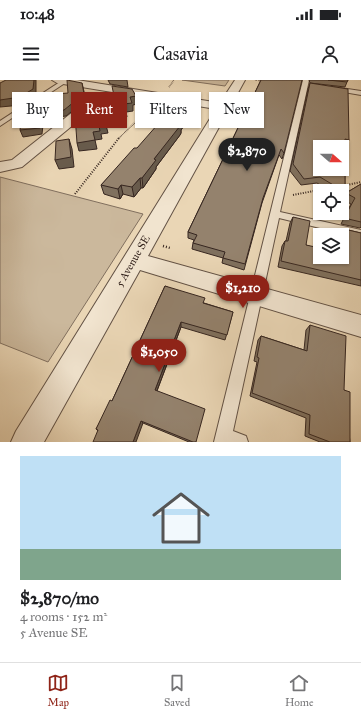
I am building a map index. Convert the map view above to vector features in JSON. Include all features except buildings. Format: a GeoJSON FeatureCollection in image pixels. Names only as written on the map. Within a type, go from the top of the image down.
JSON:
{"type":"FeatureCollection","features":[{"type":"Feature","properties":{"kind":"street","name":"5 Avenue SE"},"geometry":{"type":"LineString","coordinates":[[233,92],[240,80]]}},
{"type":"Feature","properties":{"kind":"street"},"geometry":{"type":"LineString","coordinates":[[61,81],[135,93]]}},
{"type":"Feature","properties":{"kind":"street"},"geometry":{"type":"LineString","coordinates":[[0,167],[17,164],[110,89]]}},
{"type":"Feature","properties":{"kind":"street","name":"5 Avenue SE"},"geometry":{"type":"LineString","coordinates":[[27,442],[212,128]]}},
{"type":"Feature","properties":{"kind":"street"},"geometry":{"type":"LineString","coordinates":[[134,260],[361,326]]}},
{"type":"Feature","properties":{"kind":"lane"},"geometry":{"type":"LineString","coordinates":[[0,124],[61,81]]}},
{"type":"Feature","properties":{"kind":"lane"},"geometry":{"type":"LineString","coordinates":[[240,442],[222,439],[275,214],[308,84]]}},
{"type":"Feature","properties":{"kind":"lane"},"geometry":{"type":"LineString","coordinates":[[328,88],[361,93]]}},
{"type":"Feature","properties":{"kind":"lane"},"geometry":{"type":"LineString","coordinates":[[275,214],[361,234]]}},
{"type":"Feature","properties":{"kind":"path"},"geometry":{"type":"LineString","coordinates":[[255,80],[268,81]]}},
{"type":"Feature","properties":{"kind":"path"},"geometry":{"type":"LineString","coordinates":[[75,194],[115,141],[135,121]]}},
{"type":"Feature","properties":{"kind":"path"},"geometry":{"type":"LineString","coordinates":[[349,184],[361,182]]}},
{"type":"Feature","properties":{"kind":"path"},"geometry":{"type":"LineString","coordinates":[[280,195],[289,196],[313,192]]}},
{"type":"Feature","properties":{"kind":"shaded area"},"geometry":{"type":"Polygon","coordinates":[[[182,80],[229,80],[225,86],[182,80]]]}},
{"type":"Feature","properties":{"kind":"shaded area"},"geometry":{"type":"Polygon","coordinates":[[[0,177],[143,214],[48,362],[0,343],[0,177]]]}}]}
